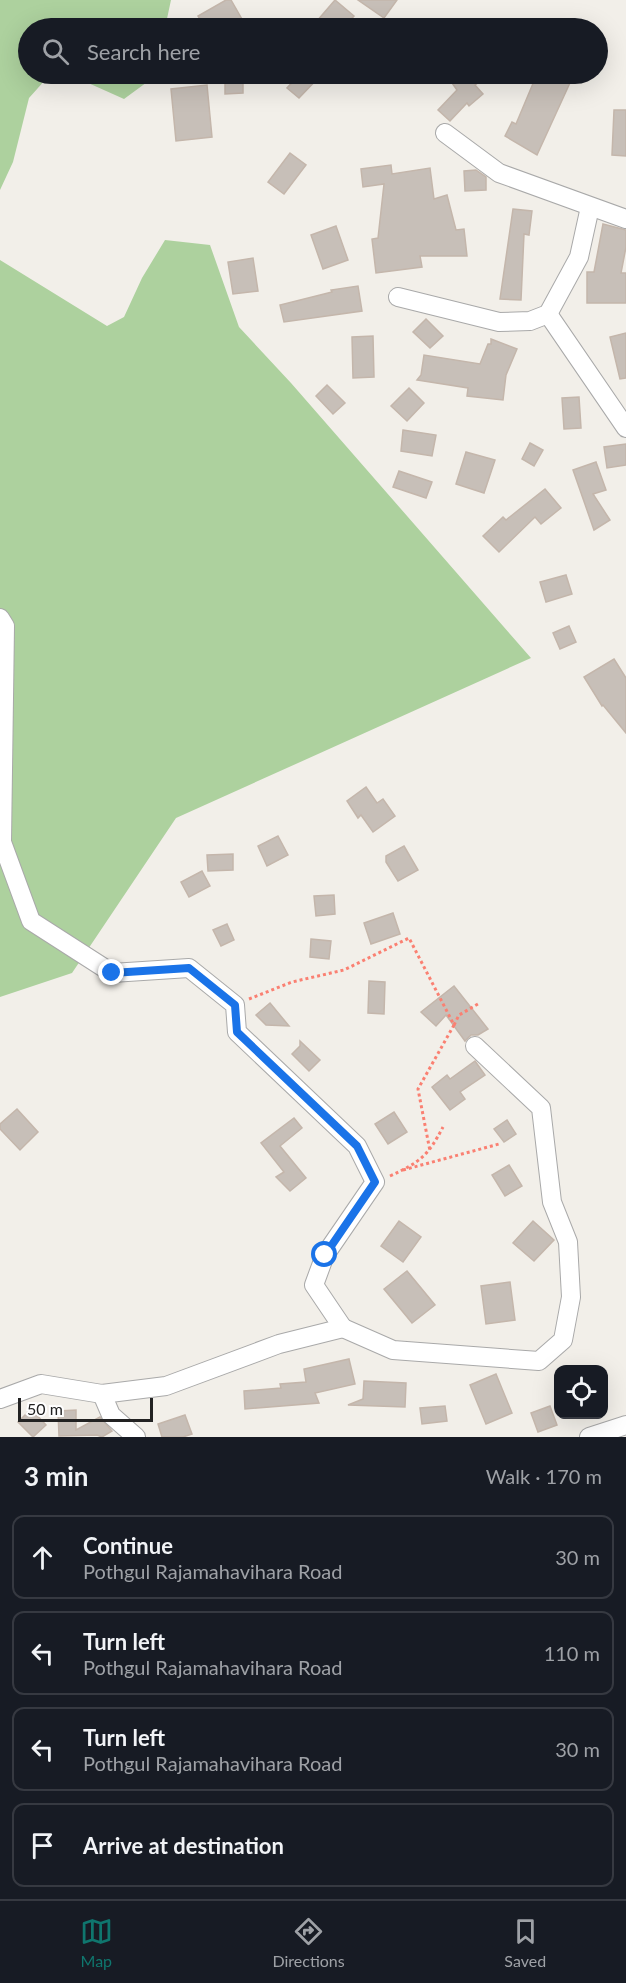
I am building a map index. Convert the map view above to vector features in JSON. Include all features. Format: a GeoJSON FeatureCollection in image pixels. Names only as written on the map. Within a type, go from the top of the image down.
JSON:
{"type":"FeatureCollection","features":[{"type":"Feature","properties":{"kind":"street"},"geometry":{"type":"LineString","coordinates":[[445,134],[499,173],[626,219]]}},
{"type":"Feature","properties":{"kind":"street"},"geometry":{"type":"LineString","coordinates":[[398,297],[499,322],[530,321],[548,314],[579,257],[590,207]]}},
{"type":"Feature","properties":{"kind":"street"},"geometry":{"type":"LineString","coordinates":[[548,314],[626,428]]}},
{"type":"Feature","properties":{"kind":"street"},"geometry":{"type":"LineString","coordinates":[[0,618],[5,626],[2,842],[31,921],[112,973],[189,968],[235,1005],[237,1032],[357,1146],[375,1182],[325,1255],[314,1284],[343,1328],[393,1350],[539,1361],[563,1340],[571,1296],[568,1242],[552,1202],[541,1108],[475,1046]]}},
{"type":"Feature","properties":{"kind":"street"},"geometry":{"type":"LineString","coordinates":[[0,1399],[42,1384],[102,1394],[166,1386],[279,1344],[343,1328]]}},
{"type":"Feature","properties":{"kind":"street"},"geometry":{"type":"LineString","coordinates":[[102,1394],[111,1416],[136,1437]]}},
{"type":"Feature","properties":{"kind":"street"},"geometry":{"type":"LineString","coordinates":[[589,1437],[626,1425]]}},
{"type":"Feature","properties":{"kind":"path"},"geometry":{"type":"LineString","coordinates":[[235,1005],[292,982],[344,970],[409,938],[454,1025]]}},
{"type":"Feature","properties":{"kind":"path"},"geometry":{"type":"LineString","coordinates":[[430,1151],[418,1089],[459,1015],[478,1004]]}},
{"type":"Feature","properties":{"kind":"path"},"geometry":{"type":"LineString","coordinates":[[375,1182],[411,1166],[430,1151],[443,1128]]}},
{"type":"Feature","properties":{"kind":"path"},"geometry":{"type":"LineString","coordinates":[[403,1170],[499,1144]]}},
{"type":"Feature","properties":{"kind":"green space"},"geometry":{"type":"Polygon","coordinates":[[[0,0],[171,0],[167,18],[18,18],[18,84],[42,84],[29,98],[13,162],[0,190],[0,0]]]}},
{"type":"Feature","properties":{"kind":"green space"},"geometry":{"type":"Polygon","coordinates":[[[90,84],[144,84],[124,99],[90,84]]]}},
{"type":"Feature","properties":{"kind":"green space"},"geometry":{"type":"Polygon","coordinates":[[[165,240],[210,245],[239,327],[291,383],[531,658],[176,818],[72,973],[0,997],[0,260],[107,326],[124,317],[142,278],[165,240]]]}},
{"type":"Feature","properties":{"kind":"building"},"geometry":{"type":"Polygon","coordinates":[[[226,0],[231,0],[241,18],[199,18],[198,16],[226,0]]]}},
{"type":"Feature","properties":{"kind":"building"},"geometry":{"type":"Polygon","coordinates":[[[335,0],[354,16],[352,18],[320,18],[335,0]]]}},
{"type":"Feature","properties":{"kind":"building"},"geometry":{"type":"Polygon","coordinates":[[[358,0],[397,0],[384,18],[358,0]]]}},
{"type":"Feature","properties":{"kind":"building"},"geometry":{"type":"Polygon","coordinates":[[[225,84],[243,84],[243,93],[225,94],[225,84]]]}},
{"type":"Feature","properties":{"kind":"building"},"geometry":{"type":"Polygon","coordinates":[[[291,84],[312,84],[299,98],[287,88],[291,84]]]}},
{"type":"Feature","properties":{"kind":"building"},"geometry":{"type":"Polygon","coordinates":[[[453,84],[476,84],[483,94],[469,106],[467,103],[450,121],[438,110],[457,90],[453,84]]]}},
{"type":"Feature","properties":{"kind":"building"},"geometry":{"type":"Polygon","coordinates":[[[533,84],[569,84],[537,155],[505,136],[512,122],[516,124],[533,84]]]}},
{"type":"Feature","properties":{"kind":"building"},"geometry":{"type":"Polygon","coordinates":[[[207,85],[212,137],[176,141],[171,89],[207,85]]]}},
{"type":"Feature","properties":{"kind":"building"},"geometry":{"type":"Polygon","coordinates":[[[614,110],[626,110],[626,156],[612,155],[614,110]]]}},
{"type":"Feature","properties":{"kind":"building"},"geometry":{"type":"Polygon","coordinates":[[[290,153],[306,165],[284,194],[268,182],[290,153]]]}},
{"type":"Feature","properties":{"kind":"building"},"geometry":{"type":"Polygon","coordinates":[[[391,165],[392,174],[430,168],[434,199],[447,195],[456,230],[464,229],[467,256],[420,256],[422,267],[376,273],[372,239],[378,238],[384,184],[363,187],[361,169],[391,165]]]}},
{"type":"Feature","properties":{"kind":"building"},"geometry":{"type":"Polygon","coordinates":[[[476,170],[486,177],[486,190],[465,191],[464,171],[476,170]]]}},
{"type":"Feature","properties":{"kind":"building"},"geometry":{"type":"Polygon","coordinates":[[[513,209],[532,211],[529,235],[524,234],[521,300],[500,299],[513,209]]]}},
{"type":"Feature","properties":{"kind":"building"},"geometry":{"type":"Polygon","coordinates":[[[603,224],[626,230],[626,247],[621,273],[626,273],[626,303],[587,303],[587,272],[594,272],[603,224]]]}},
{"type":"Feature","properties":{"kind":"building"},"geometry":{"type":"Polygon","coordinates":[[[336,226],[348,260],[323,269],[311,235],[336,226]]]}},
{"type":"Feature","properties":{"kind":"building"},"geometry":{"type":"Polygon","coordinates":[[[253,258],[258,291],[233,294],[228,262],[253,258]]]}},
{"type":"Feature","properties":{"kind":"building"},"geometry":{"type":"Polygon","coordinates":[[[358,286],[362,311],[284,322],[280,305],[332,292],[331,290],[358,286]]]}},
{"type":"Feature","properties":{"kind":"building"},"geometry":{"type":"Polygon","coordinates":[[[426,319],[443,336],[430,348],[413,332],[426,319]]]}},
{"type":"Feature","properties":{"kind":"building"},"geometry":{"type":"Polygon","coordinates":[[[626,333],[626,378],[620,379],[610,337],[626,333]]]}},
{"type":"Feature","properties":{"kind":"building"},"geometry":{"type":"Polygon","coordinates":[[[373,336],[374,377],[353,378],[352,337],[373,336]]]}},
{"type":"Feature","properties":{"kind":"building"},"geometry":{"type":"Polygon","coordinates":[[[491,339],[517,349],[506,375],[503,400],[467,396],[468,388],[417,380],[421,375],[424,355],[480,364],[488,344],[491,344],[491,339]]]}},
{"type":"Feature","properties":{"kind":"building"},"geometry":{"type":"Polygon","coordinates":[[[327,385],[345,403],[333,414],[316,396],[327,385]]]}},
{"type":"Feature","properties":{"kind":"building"},"geometry":{"type":"Polygon","coordinates":[[[409,388],[424,403],[407,421],[391,406],[409,388]]]}},
{"type":"Feature","properties":{"kind":"building"},"geometry":{"type":"Polygon","coordinates":[[[579,397],[581,428],[564,429],[562,398],[579,397]]]}},
{"type":"Feature","properties":{"kind":"building"},"geometry":{"type":"Polygon","coordinates":[[[403,430],[436,435],[432,456],[401,451],[403,430]]]}},
{"type":"Feature","properties":{"kind":"building"},"geometry":{"type":"Polygon","coordinates":[[[530,443],[543,450],[534,466],[522,459],[530,443]]]}},
{"type":"Feature","properties":{"kind":"building"},"geometry":{"type":"Polygon","coordinates":[[[626,444],[626,465],[607,468],[604,447],[626,444]]]}},
{"type":"Feature","properties":{"kind":"building"},"geometry":{"type":"Polygon","coordinates":[[[466,452],[495,460],[484,493],[456,484],[466,452]]]}},
{"type":"Feature","properties":{"kind":"building"},"geometry":{"type":"Polygon","coordinates":[[[596,462],[606,490],[593,494],[610,520],[594,530],[573,470],[596,462]]]}},
{"type":"Feature","properties":{"kind":"building"},"geometry":{"type":"Polygon","coordinates":[[[399,471],[432,482],[426,498],[393,487],[399,471]]]}},
{"type":"Feature","properties":{"kind":"building"},"geometry":{"type":"Polygon","coordinates":[[[545,489],[561,508],[541,524],[535,517],[499,552],[483,536],[503,517],[506,520],[545,489]]]}},
{"type":"Feature","properties":{"kind":"building"},"geometry":{"type":"Polygon","coordinates":[[[566,575],[572,594],[546,602],[540,582],[566,575]]]}},
{"type":"Feature","properties":{"kind":"building"},"geometry":{"type":"Polygon","coordinates":[[[569,626],[576,642],[560,649],[553,633],[569,626]]]}},
{"type":"Feature","properties":{"kind":"building"},"geometry":{"type":"Polygon","coordinates":[[[614,659],[626,678],[626,733],[602,706],[584,677],[614,659]]]}},
{"type":"Feature","properties":{"kind":"building"},"geometry":{"type":"Polygon","coordinates":[[[366,787],[377,803],[383,799],[395,816],[373,832],[361,815],[358,818],[347,801],[366,787]]]}},
{"type":"Feature","properties":{"kind":"building"},"geometry":{"type":"Polygon","coordinates":[[[278,836],[288,855],[267,866],[258,846],[278,836]]]}},
{"type":"Feature","properties":{"kind":"building"},"geometry":{"type":"Polygon","coordinates":[[[404,846],[418,870],[398,881],[386,862],[386,856],[404,846]]]}},
{"type":"Feature","properties":{"kind":"building"},"geometry":{"type":"Polygon","coordinates":[[[233,854],[233,870],[208,871],[207,855],[233,854]]]}},
{"type":"Feature","properties":{"kind":"building"},"geometry":{"type":"Polygon","coordinates":[[[202,871],[210,886],[189,897],[181,882],[202,871]]]}},
{"type":"Feature","properties":{"kind":"building"},"geometry":{"type":"Polygon","coordinates":[[[334,895],[335,914],[316,916],[314,896],[334,895]]]}},
{"type":"Feature","properties":{"kind":"building"},"geometry":{"type":"Polygon","coordinates":[[[393,913],[400,934],[371,944],[364,923],[393,913]]]}},
{"type":"Feature","properties":{"kind":"building"},"geometry":{"type":"Polygon","coordinates":[[[227,924],[234,940],[221,946],[213,930],[227,924]]]}},
{"type":"Feature","properties":{"kind":"building"},"geometry":{"type":"Polygon","coordinates":[[[311,939],[331,941],[329,959],[310,957],[311,939]]]}},
{"type":"Feature","properties":{"kind":"building"},"geometry":{"type":"Polygon","coordinates":[[[369,981],[385,982],[384,1014],[368,1013],[369,981]]]}},
{"type":"Feature","properties":{"kind":"building"},"geometry":{"type":"Polygon","coordinates":[[[454,986],[488,1029],[478,1035],[471,1035],[465,1041],[446,1015],[436,1026],[421,1012],[454,986]]]}},
{"type":"Feature","properties":{"kind":"building"},"geometry":{"type":"Polygon","coordinates":[[[270,1003],[289,1026],[266,1025],[256,1015],[270,1003]]]}},
{"type":"Feature","properties":{"kind":"building"},"geometry":{"type":"Polygon","coordinates":[[[300,1041],[320,1060],[309,1071],[292,1054],[300,1046],[300,1041]]]}},
{"type":"Feature","properties":{"kind":"building"},"geometry":{"type":"Polygon","coordinates":[[[475,1061],[485,1075],[460,1092],[465,1099],[450,1110],[432,1087],[447,1075],[450,1079],[475,1061]]]}},
{"type":"Feature","properties":{"kind":"building"},"geometry":{"type":"Polygon","coordinates":[[[17,1109],[38,1132],[20,1150],[0,1129],[0,1124],[17,1109]]]}},
{"type":"Feature","properties":{"kind":"building"},"geometry":{"type":"Polygon","coordinates":[[[394,1112],[407,1132],[388,1144],[375,1124],[394,1112]]]}},
{"type":"Feature","properties":{"kind":"building"},"geometry":{"type":"Polygon","coordinates":[[[294,1118],[302,1128],[280,1146],[306,1178],[290,1191],[276,1177],[284,1172],[261,1143],[294,1118]]]}},
{"type":"Feature","properties":{"kind":"building"},"geometry":{"type":"Polygon","coordinates":[[[507,1120],[516,1134],[504,1142],[494,1129],[507,1120]]]}},
{"type":"Feature","properties":{"kind":"building"},"geometry":{"type":"Polygon","coordinates":[[[509,1165],[522,1186],[505,1196],[492,1175],[509,1165]]]}},
{"type":"Feature","properties":{"kind":"building"},"geometry":{"type":"Polygon","coordinates":[[[399,1221],[421,1237],[403,1262],[381,1246],[399,1221]]]}},
{"type":"Feature","properties":{"kind":"building"},"geometry":{"type":"Polygon","coordinates":[[[533,1221],[554,1240],[534,1261],[513,1243],[533,1221]]]}},
{"type":"Feature","properties":{"kind":"building"},"geometry":{"type":"Polygon","coordinates":[[[407,1271],[435,1305],[412,1323],[384,1289],[407,1271]]]}},
{"type":"Feature","properties":{"kind":"building"},"geometry":{"type":"Polygon","coordinates":[[[510,1282],[515,1320],[486,1324],[481,1286],[510,1282]]]}},
{"type":"Feature","properties":{"kind":"building"},"geometry":{"type":"Polygon","coordinates":[[[349,1359],[355,1384],[315,1393],[319,1403],[245,1409],[244,1391],[281,1388],[280,1384],[306,1382],[304,1369],[349,1359]]]}},
{"type":"Feature","properties":{"kind":"building"},"geometry":{"type":"Polygon","coordinates":[[[496,1374],[512,1413],[486,1424],[470,1385],[496,1374]]]}},
{"type":"Feature","properties":{"kind":"building"},"geometry":{"type":"Polygon","coordinates":[[[364,1381],[406,1383],[405,1407],[348,1405],[363,1399],[364,1381]]]}},
{"type":"Feature","properties":{"kind":"building"},"geometry":{"type":"Polygon","coordinates":[[[445,1406],[447,1421],[422,1424],[420,1408],[445,1406]]]}},
{"type":"Feature","properties":{"kind":"building"},"geometry":{"type":"Polygon","coordinates":[[[550,1406],[557,1425],[538,1432],[531,1413],[550,1406]]]}},
{"type":"Feature","properties":{"kind":"building"},"geometry":{"type":"Polygon","coordinates":[[[31,1409],[46,1425],[33,1437],[18,1422],[31,1409]]]}},
{"type":"Feature","properties":{"kind":"building"},"geometry":{"type":"Polygon","coordinates":[[[76,1410],[76,1430],[100,1417],[112,1431],[102,1437],[97,1435],[59,1436],[58,1411],[76,1410]]]}},
{"type":"Feature","properties":{"kind":"building"},"geometry":{"type":"Polygon","coordinates":[[[185,1415],[192,1434],[183,1437],[162,1437],[158,1424],[185,1415]]]}},
{"type":"Feature","properties":{"kind":"route"},"geometry":{"type":"LineString","coordinates":[[112,973],[189,968],[235,1005],[237,1032],[357,1146],[375,1182],[325,1255]]}}]}
